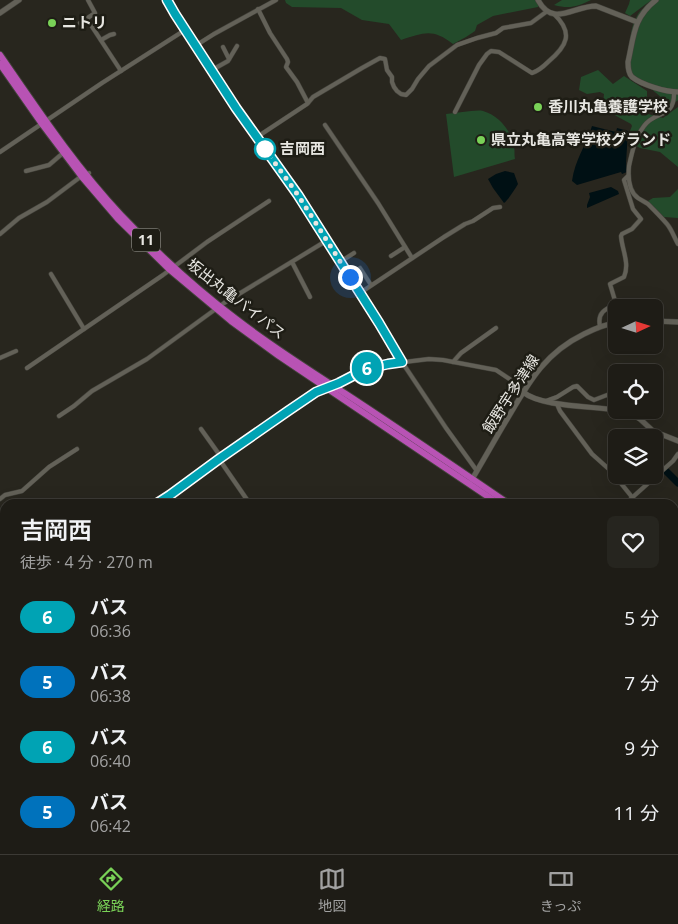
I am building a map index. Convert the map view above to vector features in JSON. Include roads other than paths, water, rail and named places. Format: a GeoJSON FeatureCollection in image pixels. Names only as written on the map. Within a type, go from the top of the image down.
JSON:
{"type":"FeatureCollection","features":[{"type":"Feature","properties":{"kind":"highway","name":"坂出丸亀バイパス"},"geometry":{"type":"LineString","coordinates":[[0,55],[63,153],[86,175]]}},
{"type":"Feature","properties":{"kind":"highway","name":"坂出丸亀バイパス"},"geometry":{"type":"LineString","coordinates":[[0,64],[86,175],[172,268],[218,307],[380,423],[500,499]]}},
{"type":"Feature","properties":{"kind":"highway","name":"坂出丸亀バイパス"},"geometry":{"type":"LineString","coordinates":[[471,482],[493,499]]}},
{"type":"Feature","properties":{"kind":"main road"},"geometry":{"type":"LineString","coordinates":[[0,13],[18,0]]}},
{"type":"Feature","properties":{"kind":"main road"},"geometry":{"type":"LineString","coordinates":[[538,0],[546,12],[553,14],[566,13],[590,3],[637,22]]}},
{"type":"Feature","properties":{"kind":"main road"},"geometry":{"type":"LineString","coordinates":[[656,0],[642,12],[637,22],[628,69],[631,76],[644,83],[670,92],[676,92]]}},
{"type":"Feature","properties":{"kind":"main road"},"geometry":{"type":"LineString","coordinates":[[663,321],[678,322]]}},
{"type":"Feature","properties":{"kind":"main road","name":"飯野宇多津線"},"geometry":{"type":"LineString","coordinates":[[471,482],[524,392],[543,364],[572,339],[600,326],[608,324]]}},
{"type":"Feature","properties":{"kind":"main road"},"geometry":{"type":"LineString","coordinates":[[164,499],[288,411],[329,386]]}},
{"type":"Feature","properties":{"kind":"main road"},"geometry":{"type":"LineString","coordinates":[[524,392],[537,400],[556,404],[608,409]]}},
{"type":"Feature","properties":{"kind":"main road"},"geometry":{"type":"LineString","coordinates":[[640,419],[653,431],[678,441]]}},
{"type":"Feature","properties":{"kind":"street"},"geometry":{"type":"LineString","coordinates":[[80,23],[96,13],[88,0]]}},
{"type":"Feature","properties":{"kind":"street"},"geometry":{"type":"LineString","coordinates":[[167,0],[195,46],[298,195],[402,362],[477,471]]}},
{"type":"Feature","properties":{"kind":"street"},"geometry":{"type":"LineString","coordinates":[[195,46],[276,0]]}},
{"type":"Feature","properties":{"kind":"street"},"geometry":{"type":"LineString","coordinates":[[258,9],[270,33],[287,59],[286,67],[297,82],[308,103]]}},
{"type":"Feature","properties":{"kind":"street"},"geometry":{"type":"LineString","coordinates":[[257,137],[308,103],[313,97],[380,58],[385,59],[387,70],[392,77],[396,91],[406,95],[429,66],[457,45],[496,33],[503,28],[531,23],[546,12]]}},
{"type":"Feature","properties":{"kind":"street"},"geometry":{"type":"LineString","coordinates":[[455,112],[487,54],[491,51],[499,52],[532,73],[542,68],[558,53],[564,47],[567,39],[565,28],[553,14]]}},
{"type":"Feature","properties":{"kind":"street"},"geometry":{"type":"LineString","coordinates":[[87,19],[121,71]]}},
{"type":"Feature","properties":{"kind":"street"},"geometry":{"type":"LineString","coordinates":[[0,152],[185,30]]}},
{"type":"Feature","properties":{"kind":"street"},"geometry":{"type":"LineString","coordinates":[[101,40],[110,34],[114,34]]}},
{"type":"Feature","properties":{"kind":"street"},"geometry":{"type":"LineString","coordinates":[[212,70],[229,59],[237,46]]}},
{"type":"Feature","properties":{"kind":"street"},"geometry":{"type":"LineString","coordinates":[[222,47],[229,59]]}},
{"type":"Feature","properties":{"kind":"street"},"geometry":{"type":"LineString","coordinates":[[676,92],[673,106],[669,111],[644,125],[633,147],[628,176],[630,186],[636,197],[647,204],[668,225],[678,244]]}},
{"type":"Feature","properties":{"kind":"street"},"geometry":{"type":"LineString","coordinates":[[325,125],[378,203],[412,258]]}},
{"type":"Feature","properties":{"kind":"street"},"geometry":{"type":"LineString","coordinates":[[26,171],[49,165],[63,153]]}},
{"type":"Feature","properties":{"kind":"street"},"geometry":{"type":"LineString","coordinates":[[0,234],[19,218],[47,202],[79,178],[86,175]]}},
{"type":"Feature","properties":{"kind":"street"},"geometry":{"type":"LineString","coordinates":[[600,326],[600,314],[616,304],[610,284],[624,277],[627,272],[625,250],[621,236],[641,220],[633,209],[628,196],[624,180],[628,176]]}},
{"type":"Feature","properties":{"kind":"street"},"geometry":{"type":"LineString","coordinates":[[27,368],[269,201]]}},
{"type":"Feature","properties":{"kind":"street"},"geometry":{"type":"LineString","coordinates":[[360,293],[458,229],[493,208],[500,207]]}},
{"type":"Feature","properties":{"kind":"street"},"geometry":{"type":"LineString","coordinates":[[59,416],[92,391],[147,359],[218,307],[326,241]]}},
{"type":"Feature","properties":{"kind":"street"},"geometry":{"type":"LineString","coordinates":[[391,256],[405,247]]}},
{"type":"Feature","properties":{"kind":"street"},"geometry":{"type":"LineString","coordinates":[[340,262],[354,253]]}},
{"type":"Feature","properties":{"kind":"street"},"geometry":{"type":"LineString","coordinates":[[292,262],[310,297]]}},
{"type":"Feature","properties":{"kind":"street"},"geometry":{"type":"LineString","coordinates":[[360,268],[372,285]]}},
{"type":"Feature","properties":{"kind":"street"},"geometry":{"type":"LineString","coordinates":[[51,274],[84,329]]}},
{"type":"Feature","properties":{"kind":"street"},"geometry":{"type":"LineString","coordinates":[[454,362],[461,353],[496,328]]}},
{"type":"Feature","properties":{"kind":"street"},"geometry":{"type":"LineString","coordinates":[[0,358],[16,351]]}},
{"type":"Feature","properties":{"kind":"street"},"geometry":{"type":"LineString","coordinates":[[329,386],[366,369],[424,359],[454,362],[496,370],[524,392]]}},
{"type":"Feature","properties":{"kind":"street"},"geometry":{"type":"LineString","coordinates":[[544,401],[558,397],[577,386],[594,400],[608,395]]}},
{"type":"Feature","properties":{"kind":"street"},"geometry":{"type":"LineString","coordinates":[[556,404],[592,454],[611,471],[632,497]]}},
{"type":"Feature","properties":{"kind":"street"},"geometry":{"type":"LineString","coordinates":[[202,429],[247,499]]}},
{"type":"Feature","properties":{"kind":"street"},"geometry":{"type":"LineString","coordinates":[[0,499],[5,495],[22,491],[77,448]]}},
{"type":"Feature","properties":{"kind":"street"},"geometry":{"type":"LineString","coordinates":[[630,499],[673,461],[678,454]]}},
{"type":"Feature","properties":{"kind":"waterway"},"geometry":{"type":"LineString","coordinates":[[667,472],[678,483]]}},
{"type":"Feature","properties":{"kind":"place","name":"ニトリ"},"geometry":{"type":"Point","coordinates":[52,23]}},
{"type":"Feature","properties":{"kind":"place","name":"香川丸亀養護学校"},"geometry":{"type":"Point","coordinates":[538,107]}},
{"type":"Feature","properties":{"kind":"place","name":"県立丸亀高等学校グランド"},"geometry":{"type":"Point","coordinates":[481,140]}},
{"type":"Feature","properties":{"kind":"place","name":"吉岡西"},"geometry":{"type":"Point","coordinates":[265,149]}}]}
